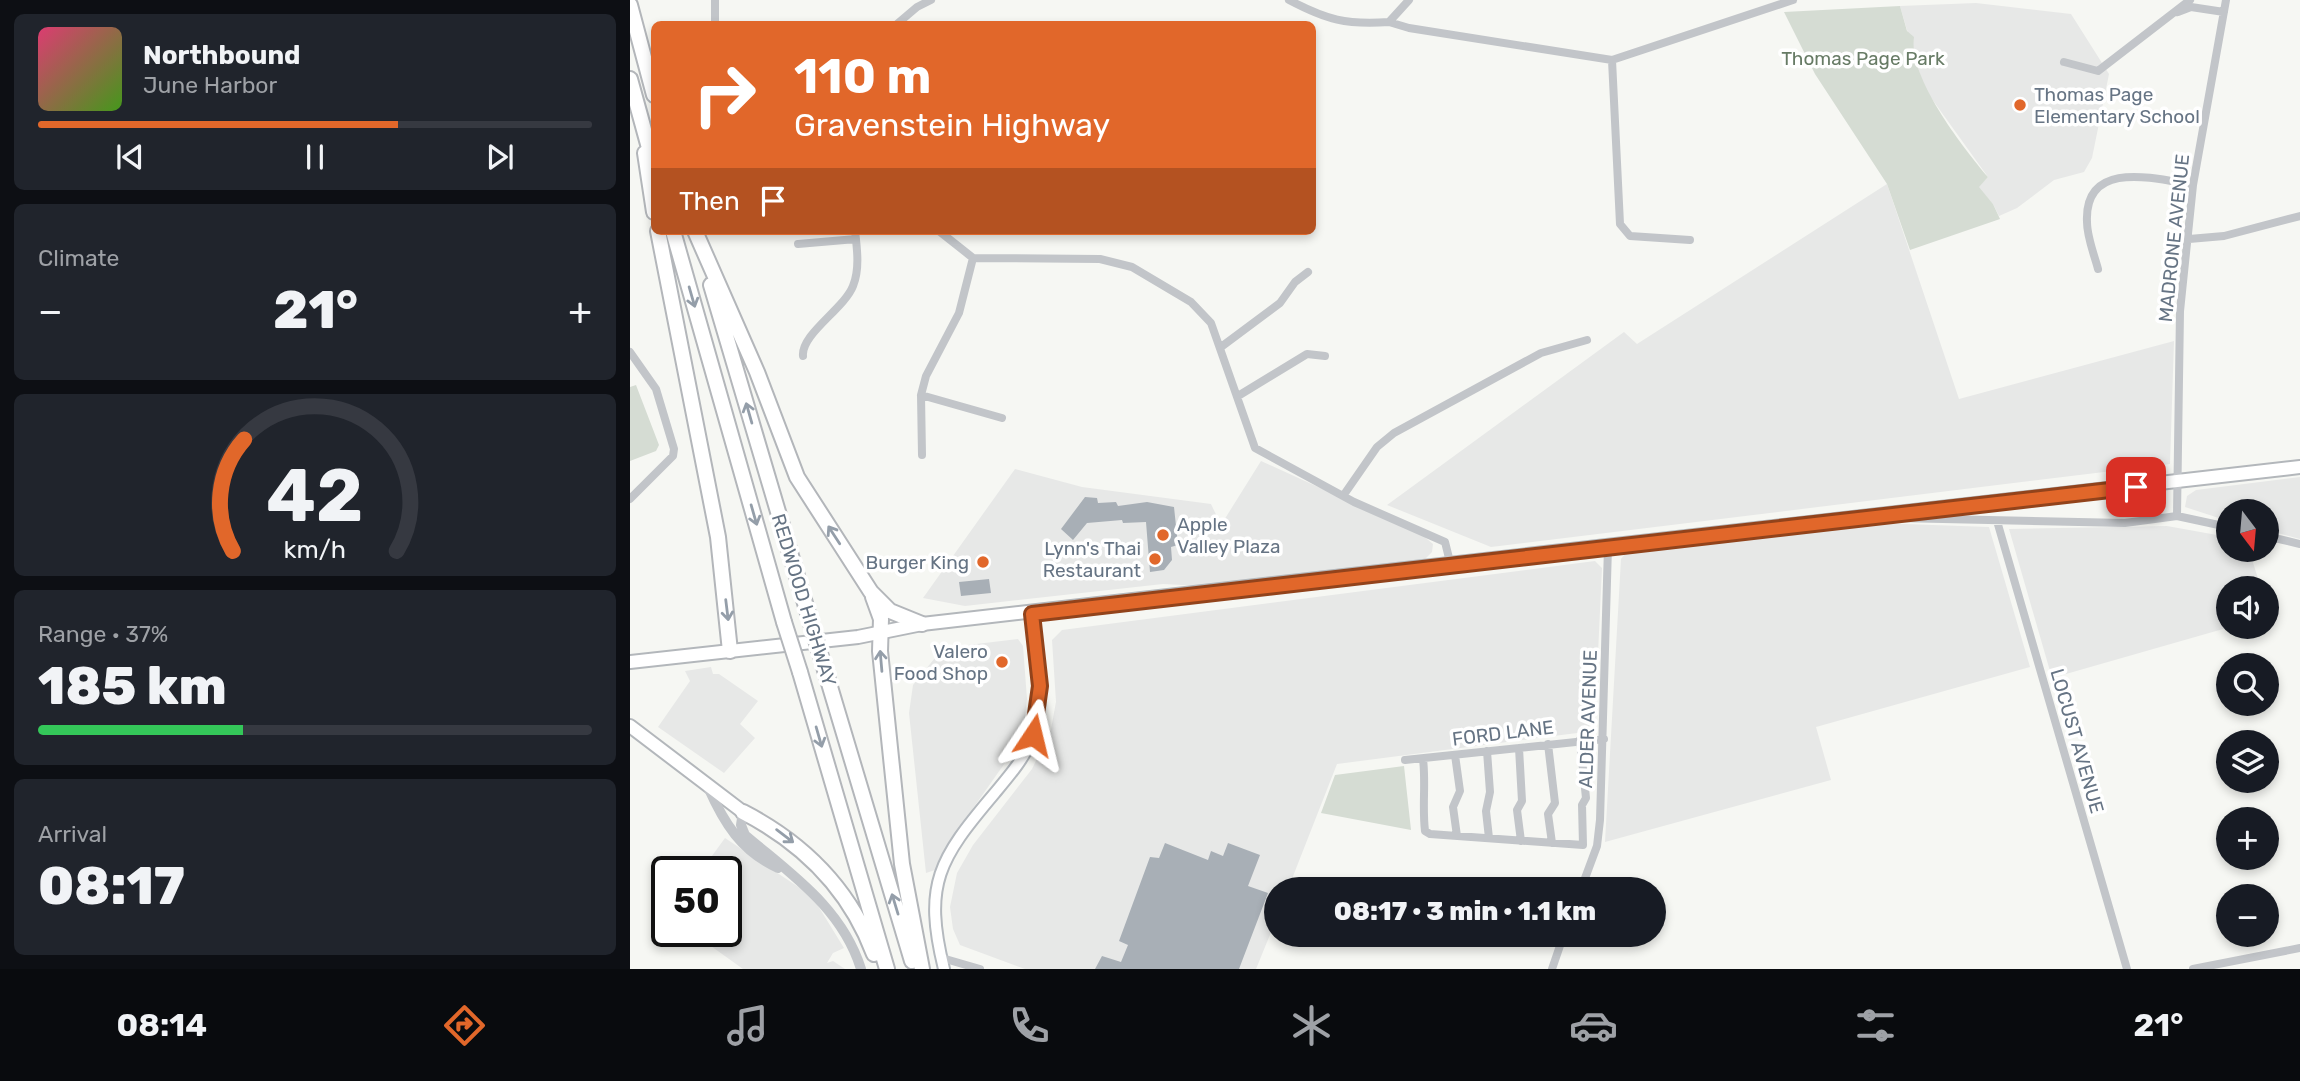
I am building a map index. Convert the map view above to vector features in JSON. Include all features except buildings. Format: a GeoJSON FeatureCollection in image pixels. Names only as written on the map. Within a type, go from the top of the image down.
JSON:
{"type":"FeatureCollection","features":[{"type":"Feature","properties":{"kind":"highway"},"geometry":{"type":"LineString","coordinates":[[630,5],[651,84]]}},
{"type":"Feature","properties":{"kind":"highway"},"geometry":{"type":"LineString","coordinates":[[630,79],[651,155]]}},
{"type":"Feature","properties":{"kind":"highway"},"geometry":{"type":"LineString","coordinates":[[645,134],[645,164],[651,196]]}},
{"type":"Feature","properties":{"kind":"highway"},"geometry":{"type":"LineString","coordinates":[[659,235],[718,537],[730,651]]}},
{"type":"Feature","properties":{"kind":"highway","name":"REDWOOD HIGHWAY"},"geometry":{"type":"LineString","coordinates":[[674,235],[784,622],[887,969]]}},
{"type":"Feature","properties":{"kind":"highway","name":"REDWOOD HIGHWAY"},"geometry":{"type":"LineString","coordinates":[[696,235],[915,969]]}},
{"type":"Feature","properties":{"kind":"highway"},"geometry":{"type":"LineString","coordinates":[[697,235],[757,372],[797,477],[871,592],[890,611],[922,624]]}},
{"type":"Feature","properties":{"kind":"highway"},"geometry":{"type":"LineString","coordinates":[[871,592],[881,619],[897,826],[922,969]]}},
{"type":"Feature","properties":{"kind":"highway"},"geometry":{"type":"LineString","coordinates":[[743,812],[780,831],[807,853],[862,925],[880,969]]}},
{"type":"Feature","properties":{"kind":"main road"},"geometry":{"type":"LineString","coordinates":[[630,670],[635,661],[880,632],[922,624],[1032,614],[2300,467]]}},
{"type":"Feature","properties":{"kind":"main road"},"geometry":{"type":"LineString","coordinates":[[943,963],[934,921],[939,872],[964,830],[1021,762],[1033,735],[1040,686],[1032,614]]}},
{"type":"Feature","properties":{"kind":"main road"},"geometry":{"type":"LineString","coordinates":[[630,719],[650,741]]}},
{"type":"Feature","properties":{"kind":"main road"},"geometry":{"type":"LineString","coordinates":[[630,726],[743,812]]}},
{"type":"Feature","properties":{"kind":"street"},"geometry":{"type":"LineString","coordinates":[[715,0],[715,21]]}},
{"type":"Feature","properties":{"kind":"street"},"geometry":{"type":"LineString","coordinates":[[901,21],[917,7],[931,0]]}},
{"type":"Feature","properties":{"kind":"street"},"geometry":{"type":"LineString","coordinates":[[1289,0],[1337,22],[1389,22],[1409,28],[1612,60],[1793,0]]}},
{"type":"Feature","properties":{"kind":"street"},"geometry":{"type":"LineString","coordinates":[[1389,22],[1409,0]]}},
{"type":"Feature","properties":{"kind":"street"},"geometry":{"type":"LineString","coordinates":[[2064,62],[2098,71],[2190,0]]}},
{"type":"Feature","properties":{"kind":"street","name":"MADRONE AVENUE"},"geometry":{"type":"LineString","coordinates":[[2177,516],[2180,311],[2193,185],[2226,0]]}},
{"type":"Feature","properties":{"kind":"street"},"geometry":{"type":"LineString","coordinates":[[2166,18],[2191,7],[2224,12]]}},
{"type":"Feature","properties":{"kind":"street"},"geometry":{"type":"LineString","coordinates":[[1612,60],[1620,224],[1630,236],[1690,240]]}},
{"type":"Feature","properties":{"kind":"street"},"geometry":{"type":"LineString","coordinates":[[2098,269],[2087,223],[2088,208],[2104,184],[2117,177],[2132,175],[2193,185]]}},
{"type":"Feature","properties":{"kind":"street"},"geometry":{"type":"LineString","coordinates":[[2189,239],[2224,236],[2300,216]]}},
{"type":"Feature","properties":{"kind":"street"},"geometry":{"type":"LineString","coordinates":[[798,244],[856,235],[857,270],[853,287],[836,312],[805,342],[803,356]]}},
{"type":"Feature","properties":{"kind":"street"},"geometry":{"type":"LineString","coordinates":[[944,235],[973,258],[1100,258],[1132,267],[1201,310],[1211,323],[1221,347],[1255,448],[1343,496],[1433,534],[1445,542],[1451,566]]}},
{"type":"Feature","properties":{"kind":"street"},"geometry":{"type":"LineString","coordinates":[[922,455],[921,395],[926,376],[959,313],[973,258]]}},
{"type":"Feature","properties":{"kind":"street"},"geometry":{"type":"LineString","coordinates":[[1221,347],[1280,303],[1294,282],[1308,272]]}},
{"type":"Feature","properties":{"kind":"street"},"geometry":{"type":"LineString","coordinates":[[1343,496],[1377,447],[1394,433],[1541,354],[1587,340]]}},
{"type":"Feature","properties":{"kind":"street"},"geometry":{"type":"LineString","coordinates":[[630,352],[656,389],[674,449],[673,456],[630,499]]}},
{"type":"Feature","properties":{"kind":"street"},"geometry":{"type":"LineString","coordinates":[[1238,396],[1307,354],[1325,356]]}},
{"type":"Feature","properties":{"kind":"street"},"geometry":{"type":"LineString","coordinates":[[921,395],[1002,418]]}},
{"type":"Feature","properties":{"kind":"street"},"geometry":{"type":"LineString","coordinates":[[1861,517],[2125,523],[2177,516],[2216,524]]}},
{"type":"Feature","properties":{"kind":"street","name":"LOCUST AVENUE"},"geometry":{"type":"LineString","coordinates":[[1997,521],[2127,969]]}},
{"type":"Feature","properties":{"kind":"street"},"geometry":{"type":"LineString","coordinates":[[2279,539],[2300,544]]}},
{"type":"Feature","properties":{"kind":"street","name":"ALDER AVENUE"},"geometry":{"type":"LineString","coordinates":[[1585,877],[1597,846],[1604,739],[1608,547]]}},
{"type":"Feature","properties":{"kind":"street","name":"FORD LANE"},"geometry":{"type":"LineString","coordinates":[[1405,760],[1604,739]]}},
{"type":"Feature","properties":{"kind":"street"},"geometry":{"type":"LineString","coordinates":[[1423,759],[1427,789],[1422,804],[1425,831],[1457,836],[1583,845],[1582,805],[1586,798],[1580,740]]}},
{"type":"Feature","properties":{"kind":"street"},"geometry":{"type":"LineString","coordinates":[[1548,744],[1555,803],[1548,814],[1552,843]]}},
{"type":"Feature","properties":{"kind":"street"},"geometry":{"type":"LineString","coordinates":[[1518,748],[1522,801],[1517,810],[1521,841]]}},
{"type":"Feature","properties":{"kind":"street"},"geometry":{"type":"LineString","coordinates":[[1487,751],[1490,792],[1486,811],[1489,838]]}},
{"type":"Feature","properties":{"kind":"street"},"geometry":{"type":"LineString","coordinates":[[1455,755],[1460,791],[1453,807],[1457,836]]}},
{"type":"Feature","properties":{"kind":"street"},"geometry":{"type":"LineString","coordinates":[[706,783],[732,835],[757,858],[788,872]]}},
{"type":"Feature","properties":{"kind":"street"},"geometry":{"type":"LineString","coordinates":[[743,812],[741,825],[746,835],[828,908],[848,939],[861,969]]}},
{"type":"Feature","properties":{"kind":"street"},"geometry":{"type":"LineString","coordinates":[[1552,969],[1560,947]]}},
{"type":"Feature","properties":{"kind":"street"},"geometry":{"type":"LineString","coordinates":[[2193,969],[2300,948]]}},
{"type":"Feature","properties":{"kind":"street"},"geometry":{"type":"LineString","coordinates":[[943,963],[979,969]]}},
{"type":"Feature","properties":{"kind":"shaded area","name":"Thomas Page Elementary School"},"geometry":{"type":"Polygon","coordinates":[[[1976,3],[2071,14],[2109,74],[2092,158],[2084,172],[2054,180],[2017,208],[1999,216],[1993,204],[1978,187],[1988,177],[1924,88],[1900,6],[1976,3]]]}},
{"type":"Feature","properties":{"kind":"shaded area"},"geometry":{"type":"Polygon","coordinates":[[[1887,184],[1959,399],[2174,341],[2170,464],[1491,547],[1387,505],[1624,332],[1637,344],[1887,184]]]}},
{"type":"Feature","properties":{"kind":"shaded area"},"geometry":{"type":"Polygon","coordinates":[[[1261,461],[1421,534],[1433,544],[1432,552],[1422,562],[1201,586],[1163,584],[965,606],[923,598],[1015,469],[1082,487],[1211,504],[1221,525],[1261,461]]]}},
{"type":"Feature","properties":{"kind":"shaded area"},"geometry":{"type":"Polygon","coordinates":[[[2300,477],[2300,539],[2279,533],[2279,499],[2216,499],[2216,517],[2185,507],[2187,496],[2196,490],[2300,477]]]}},
{"type":"Feature","properties":{"kind":"shaded area"},"geometry":{"type":"Polygon","coordinates":[[[1876,523],[1989,527],[2030,667],[1816,727],[1831,780],[1605,842],[1621,559],[1625,554],[1876,523]]]}},
{"type":"Feature","properties":{"kind":"shaded area"},"geometry":{"type":"Polygon","coordinates":[[[2167,526],[2216,535],[2216,562],[2253,562],[2257,576],[2216,576],[2216,631],[2052,678],[2009,529],[2167,526]]]}},
{"type":"Feature","properties":{"kind":"shaded area"},"geometry":{"type":"Polygon","coordinates":[[[1595,561],[1602,568],[1595,718],[1585,732],[1337,764],[1293,877],[1264,877],[1265,947],[1256,969],[1025,969],[960,945],[953,929],[950,907],[957,873],[973,845],[1032,769],[1051,729],[1056,702],[1052,640],[1062,630],[1595,561]]]}},
{"type":"Feature","properties":{"kind":"shaded area"},"geometry":{"type":"Polygon","coordinates":[[[1018,639],[1023,646],[1027,699],[1024,725],[1014,750],[948,844],[935,870],[926,873],[909,713],[913,685],[943,648],[1018,639]]]}},
{"type":"Feature","properties":{"kind":"shaded area"},"geometry":{"type":"Polygon","coordinates":[[[711,667],[713,674],[719,674],[758,701],[740,724],[755,738],[724,773],[658,727],[690,681],[685,671],[711,667]]]}},
{"type":"Feature","properties":{"kind":"shaded area"},"geometry":{"type":"Polygon","coordinates":[[[725,838],[812,896],[844,948],[833,953],[827,963],[833,961],[845,969],[743,969],[712,947],[742,947],[742,856],[712,856],[725,838]]]}},
{"type":"Feature","properties":{"kind":"green space","name":"Thomas Page Park"},"geometry":{"type":"Polygon","coordinates":[[[1900,6],[1907,31],[1914,37],[1914,53],[1928,91],[1952,130],[1988,177],[1979,187],[1993,204],[2000,219],[1910,250],[1887,184],[1815,74],[1784,12],[1900,6]]]}},
{"type":"Feature","properties":{"kind":"green space"},"geometry":{"type":"Polygon","coordinates":[[[636,385],[659,445],[656,451],[630,461],[630,387],[636,385]]]}},
{"type":"Feature","properties":{"kind":"green space"},"geometry":{"type":"Polygon","coordinates":[[[1404,766],[1411,830],[1321,813],[1335,775],[1404,766]]]}},
{"type":"Feature","properties":{"kind":"place","name":"Thomas Page Elementary School"},"geometry":{"type":"Point","coordinates":[2020,105]}},
{"type":"Feature","properties":{"kind":"place","name":"Apple Valley Plaza"},"geometry":{"type":"Point","coordinates":[1163,535]}},
{"type":"Feature","properties":{"kind":"place","name":"Lynn's Thai Restaurant"},"geometry":{"type":"Point","coordinates":[1155,559]}},
{"type":"Feature","properties":{"kind":"place","name":"Burger King"},"geometry":{"type":"Point","coordinates":[983,562]}},
{"type":"Feature","properties":{"kind":"place","name":"Valero Food Shop"},"geometry":{"type":"Point","coordinates":[1002,662]}},
{"type":"Feature","properties":{"kind":"route"},"geometry":{"type":"LineString","coordinates":[[1033,735],[1040,705],[1040,686],[1032,614],[2136,487]]}}]}
